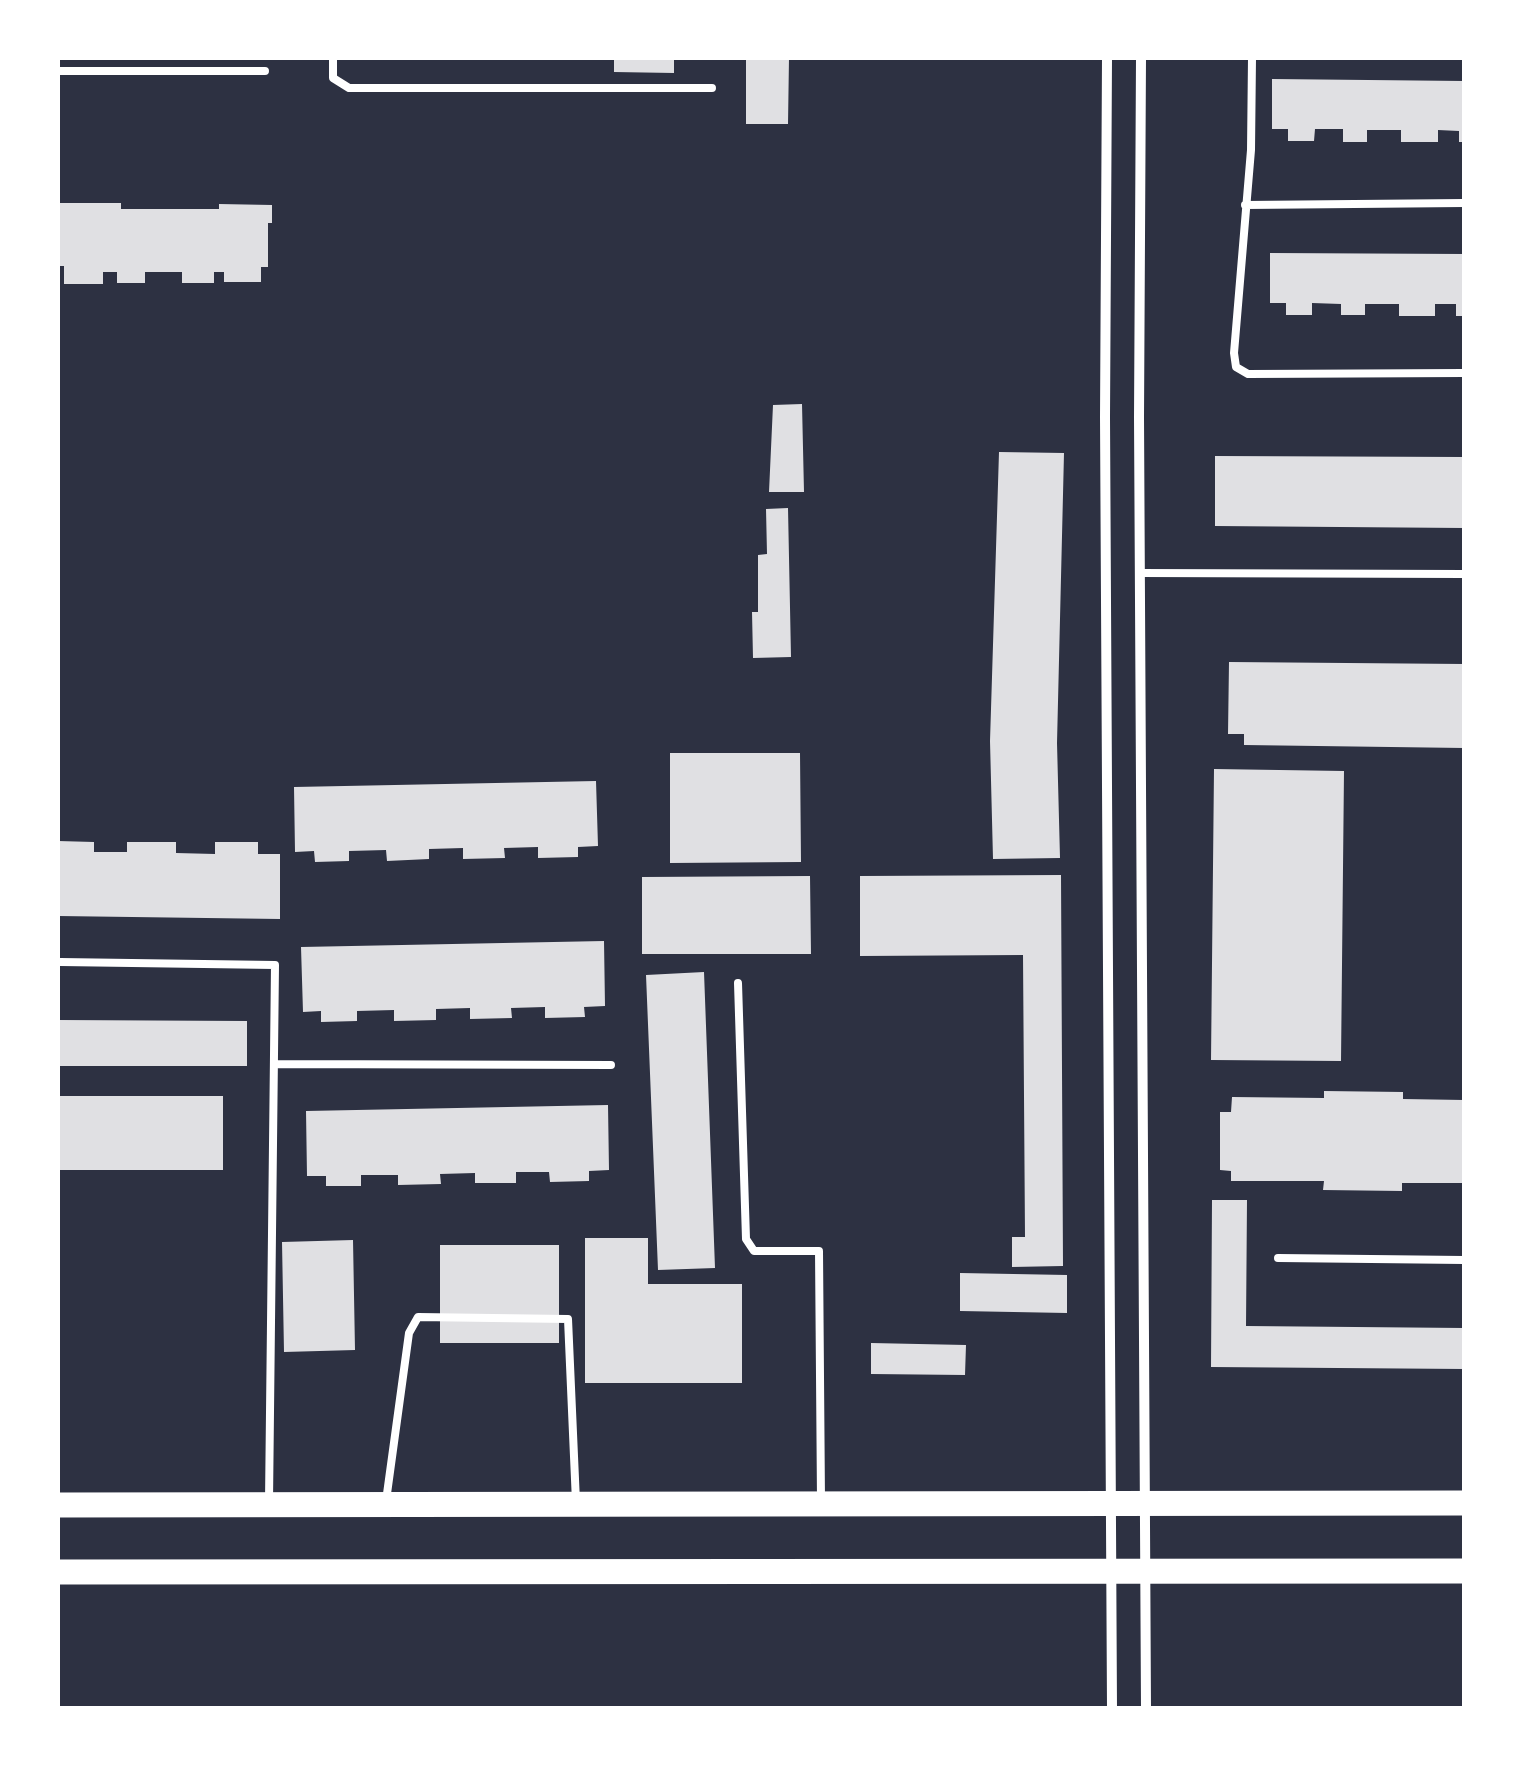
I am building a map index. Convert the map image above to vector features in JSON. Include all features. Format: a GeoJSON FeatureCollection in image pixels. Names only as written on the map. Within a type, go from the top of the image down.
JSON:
{"type":"FeatureCollection","features":[{"type":"Feature","properties":{"kind":"main road"},"geometry":{"type":"LineString","coordinates":[[58,1505],[1464,1503]]}},
{"type":"Feature","properties":{"kind":"main road"},"geometry":{"type":"LineString","coordinates":[[58,1572],[1464,1571]]}},
{"type":"Feature","properties":{"kind":"street"},"geometry":{"type":"LineString","coordinates":[[1107,58],[1105,456],[1112,1708]]}},
{"type":"Feature","properties":{"kind":"street"},"geometry":{"type":"LineString","coordinates":[[1141,58],[1146,1708]]}},
{"type":"Feature","properties":{"kind":"lane"},"geometry":{"type":"LineString","coordinates":[[334,58],[333,78],[349,88],[712,88]]}},
{"type":"Feature","properties":{"kind":"lane"},"geometry":{"type":"LineString","coordinates":[[1252,58],[1251,150],[1244,204],[1236,366],[1248,374],[1464,373]]}},
{"type":"Feature","properties":{"kind":"lane"},"geometry":{"type":"LineString","coordinates":[[58,70],[265,70]]}},
{"type":"Feature","properties":{"kind":"lane"},"geometry":{"type":"LineString","coordinates":[[1244,204],[1464,203]]}},
{"type":"Feature","properties":{"kind":"lane"},"geometry":{"type":"LineString","coordinates":[[1140,573],[1464,574]]}},
{"type":"Feature","properties":{"kind":"lane"},"geometry":{"type":"LineString","coordinates":[[60,962],[275,966],[269,1506]]}},
{"type":"Feature","properties":{"kind":"lane"},"geometry":{"type":"LineString","coordinates":[[738,984],[746,1239],[754,1252],[819,1252],[822,1506]]}},
{"type":"Feature","properties":{"kind":"lane"},"geometry":{"type":"LineString","coordinates":[[274,1064],[611,1065]]}},
{"type":"Feature","properties":{"kind":"lane"},"geometry":{"type":"LineString","coordinates":[[1278,1258],[1464,1260]]}},
{"type":"Feature","properties":{"kind":"lane"},"geometry":{"type":"LineString","coordinates":[[385,1506],[410,1333],[418,1317],[568,1319],[576,1506]]}},
{"type":"Feature","properties":{"kind":"building"},"geometry":{"type":"Polygon","coordinates":[[[614,58],[674,58],[674,73],[614,72],[614,58]]]}},
{"type":"Feature","properties":{"kind":"building"},"geometry":{"type":"Polygon","coordinates":[[[746,58],[789,58],[788,124],[746,124],[746,58]]]}},
{"type":"Feature","properties":{"kind":"building"},"geometry":{"type":"Polygon","coordinates":[[[1272,79],[1464,81],[1464,142],[1459,142],[1459,131],[1438,130],[1438,142],[1401,142],[1401,130],[1367,130],[1367,142],[1343,142],[1343,129],[1315,129],[1314,141],[1288,141],[1288,129],[1272,129],[1272,79]]]}},
{"type":"Feature","properties":{"kind":"building"},"geometry":{"type":"Polygon","coordinates":[[[58,203],[121,203],[121,209],[272,205],[268,267],[261,267],[261,282],[224,282],[224,272],[214,272],[214,283],[182,283],[182,272],[145,272],[145,283],[117,283],[117,272],[103,272],[103,284],[64,284],[64,266],[58,266],[58,203]]]}},
{"type":"Feature","properties":{"kind":"building"},"geometry":{"type":"Polygon","coordinates":[[[1270,253],[1464,254],[1464,316],[1456,316],[1456,304],[1435,304],[1435,316],[1399,316],[1399,304],[1365,304],[1365,315],[1341,315],[1341,304],[1312,303],[1312,315],[1286,315],[1286,303],[1270,303],[1270,253]]]}},
{"type":"Feature","properties":{"kind":"building"},"geometry":{"type":"Polygon","coordinates":[[[802,404],[804,492],[769,492],[773,405],[802,404]]]}},
{"type":"Feature","properties":{"kind":"building"},"geometry":{"type":"Polygon","coordinates":[[[999,452],[1064,453],[1057,743],[1060,858],[993,859],[990,741],[999,452]]]}},
{"type":"Feature","properties":{"kind":"building"},"geometry":{"type":"Polygon","coordinates":[[[1215,456],[1464,457],[1464,528],[1215,526],[1215,456]]]}},
{"type":"Feature","properties":{"kind":"building"},"geometry":{"type":"Polygon","coordinates":[[[788,508],[791,657],[753,658],[752,612],[758,612],[758,555],[767,554],[766,509],[788,508]]]}},
{"type":"Feature","properties":{"kind":"building"},"geometry":{"type":"Polygon","coordinates":[[[1229,662],[1464,664],[1464,748],[1244,745],[1244,734],[1228,734],[1229,662]]]}},
{"type":"Feature","properties":{"kind":"building"},"geometry":{"type":"Polygon","coordinates":[[[670,753],[800,753],[801,862],[670,863],[670,753]]]}},
{"type":"Feature","properties":{"kind":"building"},"geometry":{"type":"Polygon","coordinates":[[[1214,769],[1344,771],[1341,1061],[1211,1060],[1214,769]]]}},
{"type":"Feature","properties":{"kind":"building"},"geometry":{"type":"Polygon","coordinates":[[[596,781],[598,846],[578,847],[578,857],[538,858],[538,847],[504,848],[505,858],[463,859],[463,848],[429,849],[429,859],[387,861],[386,850],[349,851],[349,861],[315,862],[314,851],[295,852],[294,787],[596,781]]]}},
{"type":"Feature","properties":{"kind":"building"},"geometry":{"type":"Polygon","coordinates":[[[58,841],[94,842],[94,852],[127,852],[127,842],[176,842],[176,853],[215,854],[215,842],[258,842],[258,854],[280,854],[280,919],[58,916],[58,841]]]}},
{"type":"Feature","properties":{"kind":"building"},"geometry":{"type":"Polygon","coordinates":[[[1061,875],[1063,1266],[1012,1267],[1012,1237],[1025,1237],[1023,955],[860,956],[860,876],[1061,875]]]}},
{"type":"Feature","properties":{"kind":"building"},"geometry":{"type":"Polygon","coordinates":[[[810,876],[811,954],[642,954],[642,877],[810,876]]]}},
{"type":"Feature","properties":{"kind":"building"},"geometry":{"type":"Polygon","coordinates":[[[604,941],[605,1006],[584,1007],[585,1017],[545,1018],[545,1007],[511,1008],[512,1018],[470,1019],[470,1008],[436,1009],[436,1020],[394,1021],[394,1010],[357,1011],[357,1021],[321,1022],[321,1011],[303,1012],[301,947],[604,941]]]}},
{"type":"Feature","properties":{"kind":"building"},"geometry":{"type":"Polygon","coordinates":[[[704,972],[715,1268],[658,1270],[646,975],[704,972]]]}},
{"type":"Feature","properties":{"kind":"building"},"geometry":{"type":"Polygon","coordinates":[[[58,1020],[247,1021],[247,1066],[58,1066],[58,1020]]]}},
{"type":"Feature","properties":{"kind":"building"},"geometry":{"type":"Polygon","coordinates":[[[1324,1091],[1403,1092],[1403,1099],[1464,1100],[1464,1183],[1402,1183],[1402,1191],[1323,1190],[1324,1181],[1231,1181],[1231,1171],[1220,1170],[1220,1112],[1231,1112],[1232,1097],[1324,1098],[1324,1091]]]}},
{"type":"Feature","properties":{"kind":"building"},"geometry":{"type":"Polygon","coordinates":[[[58,1096],[223,1096],[223,1170],[58,1170],[58,1096]]]}},
{"type":"Feature","properties":{"kind":"building"},"geometry":{"type":"Polygon","coordinates":[[[608,1105],[609,1170],[589,1171],[589,1181],[550,1182],[549,1172],[516,1172],[516,1183],[475,1183],[475,1173],[440,1174],[441,1184],[398,1185],[398,1175],[361,1175],[361,1186],[326,1186],[326,1176],[307,1176],[306,1111],[608,1105]]]}},
{"type":"Feature","properties":{"kind":"building"},"geometry":{"type":"Polygon","coordinates":[[[1212,1200],[1247,1200],[1246,1326],[1464,1328],[1464,1369],[1211,1367],[1212,1200]]]}},
{"type":"Feature","properties":{"kind":"building"},"geometry":{"type":"Polygon","coordinates":[[[585,1238],[648,1238],[648,1284],[742,1284],[742,1383],[585,1383],[585,1238]]]}},
{"type":"Feature","properties":{"kind":"building"},"geometry":{"type":"Polygon","coordinates":[[[353,1240],[355,1350],[284,1352],[282,1242],[353,1240]]]}},
{"type":"Feature","properties":{"kind":"building"},"geometry":{"type":"Polygon","coordinates":[[[440,1245],[559,1245],[559,1343],[440,1343],[440,1245]]]}},
{"type":"Feature","properties":{"kind":"building"},"geometry":{"type":"Polygon","coordinates":[[[960,1273],[1067,1275],[1067,1313],[960,1311],[960,1273]]]}},
{"type":"Feature","properties":{"kind":"building"},"geometry":{"type":"Polygon","coordinates":[[[871,1343],[966,1345],[965,1375],[871,1374],[871,1343]]]}}]}
